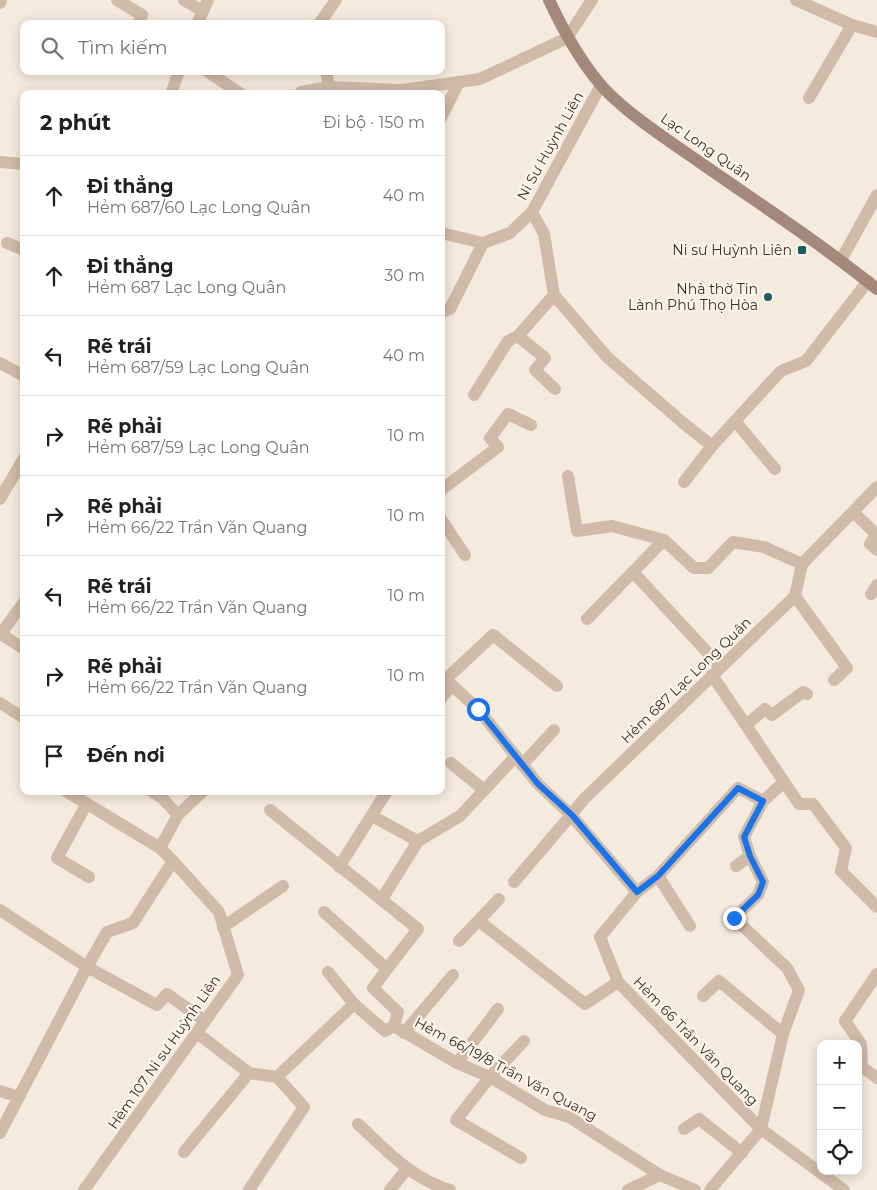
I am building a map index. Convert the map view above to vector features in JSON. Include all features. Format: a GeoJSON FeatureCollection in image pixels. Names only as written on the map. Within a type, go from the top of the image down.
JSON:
{"type":"FeatureCollection","features":[{"type":"Feature","properties":{"kind":"main road","name":"Lạc Long Quân"},"geometry":{"type":"LineString","coordinates":[[549,0],[567,38],[601,85],[659,134],[841,260],[872,285]]}},
{"type":"Feature","properties":{"kind":"street"},"geometry":{"type":"LineString","coordinates":[[117,0],[142,15],[140,20]]}},
{"type":"Feature","properties":{"kind":"street"},"geometry":{"type":"LineString","coordinates":[[184,0],[205,5],[199,20]]}},
{"type":"Feature","properties":{"kind":"street"},"geometry":{"type":"LineString","coordinates":[[322,20],[336,0]]}},
{"type":"Feature","properties":{"kind":"street"},"geometry":{"type":"LineString","coordinates":[[310,90],[329,86],[402,90],[480,79],[567,38],[592,0]]}},
{"type":"Feature","properties":{"kind":"street"},"geometry":{"type":"LineString","coordinates":[[796,0],[824,6],[852,24],[877,32]]}},
{"type":"Feature","properties":{"kind":"street"},"geometry":{"type":"LineString","coordinates":[[808,98],[852,24]]}},
{"type":"Feature","properties":{"kind":"street"},"geometry":{"type":"LineString","coordinates":[[172,90],[178,75]]}},
{"type":"Feature","properties":{"kind":"street"},"geometry":{"type":"LineString","coordinates":[[213,75],[235,90]]}},
{"type":"Feature","properties":{"kind":"street"},"geometry":{"type":"LineString","coordinates":[[327,75],[329,86]]}},
{"type":"Feature","properties":{"kind":"street"},"geometry":{"type":"LineString","coordinates":[[445,110],[460,82]]}},
{"type":"Feature","properties":{"kind":"street","name":"Ni Sư Huỳnh Liên"},"geometry":{"type":"LineString","coordinates":[[483,243],[510,232],[532,212],[601,85]]}},
{"type":"Feature","properties":{"kind":"street"},"geometry":{"type":"LineString","coordinates":[[0,162],[20,164]]}},
{"type":"Feature","properties":{"kind":"street"},"geometry":{"type":"LineString","coordinates":[[841,260],[877,195]]}},
{"type":"Feature","properties":{"kind":"street"},"geometry":{"type":"LineString","coordinates":[[532,212],[544,234],[554,295],[607,357],[712,446]]}},
{"type":"Feature","properties":{"kind":"street"},"geometry":{"type":"LineString","coordinates":[[445,234],[483,243],[450,309],[445,311]]}},
{"type":"Feature","properties":{"kind":"street"},"geometry":{"type":"LineString","coordinates":[[8,243],[20,248]]}},
{"type":"Feature","properties":{"kind":"street"},"geometry":{"type":"LineString","coordinates":[[684,482],[712,446],[781,371],[806,361],[872,285]]}},
{"type":"Feature","properties":{"kind":"street"},"geometry":{"type":"LineString","coordinates":[[474,395],[508,341],[518,336],[554,295]]}},
{"type":"Feature","properties":{"kind":"street"},"geometry":{"type":"LineString","coordinates":[[518,336],[545,358],[535,370],[555,389]]}},
{"type":"Feature","properties":{"kind":"street"},"geometry":{"type":"LineString","coordinates":[[0,363],[20,374]]}},
{"type":"Feature","properties":{"kind":"street"},"geometry":{"type":"LineString","coordinates":[[445,487],[498,447],[490,438],[508,414],[531,425]]}},
{"type":"Feature","properties":{"kind":"street"},"geometry":{"type":"LineString","coordinates":[[735,421],[776,469]]}},
{"type":"Feature","properties":{"kind":"street"},"geometry":{"type":"LineString","coordinates":[[0,499],[20,465]]}},
{"type":"Feature","properties":{"kind":"street"},"geometry":{"type":"LineString","coordinates":[[568,476],[577,531],[612,526],[664,540],[694,568],[708,568],[732,542],[764,547],[802,564]]}},
{"type":"Feature","properties":{"kind":"street"},"geometry":{"type":"LineString","coordinates":[[834,680],[847,668],[795,596],[802,564],[877,487]]}},
{"type":"Feature","properties":{"kind":"street"},"geometry":{"type":"LineString","coordinates":[[853,512],[876,534],[870,544],[877,550]]}},
{"type":"Feature","properties":{"kind":"street"},"geometry":{"type":"LineString","coordinates":[[445,525],[465,555]]}},
{"type":"Feature","properties":{"kind":"street"},"geometry":{"type":"LineString","coordinates":[[587,619],[664,540]]}},
{"type":"Feature","properties":{"kind":"street"},"geometry":{"type":"LineString","coordinates":[[633,572],[716,671],[746,725],[799,804],[813,804],[846,848],[841,870],[877,906]]}},
{"type":"Feature","properties":{"kind":"street","name":"Hẻm 687 Lạc Long Quân"},"geometry":{"type":"LineString","coordinates":[[514,882],[584,799],[795,596]]}},
{"type":"Feature","properties":{"kind":"street"},"geometry":{"type":"LineString","coordinates":[[20,607],[0,634],[20,646]]}},
{"type":"Feature","properties":{"kind":"street"},"geometry":{"type":"LineString","coordinates":[[557,686],[493,635],[446,680],[478,709],[538,784],[572,815],[637,892]]}},
{"type":"Feature","properties":{"kind":"street"},"geometry":{"type":"LineString","coordinates":[[746,725],[764,709],[772,715],[803,692],[807,694]]}},
{"type":"Feature","properties":{"kind":"street"},"geometry":{"type":"LineString","coordinates":[[0,703],[20,716]]}},
{"type":"Feature","properties":{"kind":"street"},"geometry":{"type":"LineString","coordinates":[[382,899],[418,840],[460,816],[484,790],[554,730]]}},
{"type":"Feature","properties":{"kind":"street"},"geometry":{"type":"LineString","coordinates":[[451,763],[484,790]]}},
{"type":"Feature","properties":{"kind":"street"},"geometry":{"type":"LineString","coordinates":[[710,1190],[761,1130],[783,1034],[799,990],[787,968],[734,918],[758,895],[763,882],[750,856],[744,837],[763,801],[784,782]]}},
{"type":"Feature","properties":{"kind":"street"},"geometry":{"type":"LineString","coordinates":[[618,982],[600,937],[637,892],[658,876],[738,788],[763,801]]}},
{"type":"Feature","properties":{"kind":"street","name":"Hẻm 107 Ni sư Huỳnh Liên"},"geometry":{"type":"LineString","coordinates":[[72,795],[160,848],[173,861],[219,912],[238,975],[84,1190]]}},
{"type":"Feature","properties":{"kind":"street"},"geometry":{"type":"LineString","coordinates":[[161,795],[178,815]]}},
{"type":"Feature","properties":{"kind":"street"},"geometry":{"type":"LineString","coordinates":[[160,848],[178,815],[199,795]]}},
{"type":"Feature","properties":{"kind":"street"},"geometry":{"type":"LineString","coordinates":[[339,867],[384,795]]}},
{"type":"Feature","properties":{"kind":"street"},"geometry":{"type":"LineString","coordinates":[[86,805],[57,858],[89,876]]}},
{"type":"Feature","properties":{"kind":"street"},"geometry":{"type":"LineString","coordinates":[[270,810],[418,930],[387,969],[324,912]]}},
{"type":"Feature","properties":{"kind":"street"},"geometry":{"type":"LineString","coordinates":[[372,816],[418,840]]}},
{"type":"Feature","properties":{"kind":"street"},"geometry":{"type":"LineString","coordinates":[[736,866],[750,856]]}},
{"type":"Feature","properties":{"kind":"street"},"geometry":{"type":"LineString","coordinates":[[1,1131],[107,932],[133,923],[173,861]]}},
{"type":"Feature","properties":{"kind":"street"},"geometry":{"type":"LineString","coordinates":[[658,876],[690,926]]}},
{"type":"Feature","properties":{"kind":"street"},"geometry":{"type":"LineString","coordinates":[[223,927],[283,886]]}},
{"type":"Feature","properties":{"kind":"street"},"geometry":{"type":"LineString","coordinates":[[459,941],[499,899]]}},
{"type":"Feature","properties":{"kind":"street"},"geometry":{"type":"LineString","coordinates":[[0,910],[87,967],[157,1005],[167,994],[205,1021]]}},
{"type":"Feature","properties":{"kind":"street","name":"Hẻm 66 Trần Văn Quang"},"geometry":{"type":"LineString","coordinates":[[479,920],[585,1004],[618,982],[761,1130],[844,1190]]}},
{"type":"Feature","properties":{"kind":"street","name":"Hẻm 66/19/8 Trần Văn Quang"},"geometry":{"type":"LineString","coordinates":[[387,969],[373,988],[398,1012],[399,1029],[457,1063],[490,1077],[545,1110],[569,1117],[660,1175],[695,1190]]}},
{"type":"Feature","properties":{"kind":"street"},"geometry":{"type":"LineString","coordinates":[[328,972],[354,1004],[384,1031],[399,1029],[453,975]]}},
{"type":"Feature","properties":{"kind":"street"},"geometry":{"type":"LineString","coordinates":[[877,974],[845,1021],[861,1044],[862,1067],[877,1078]]}},
{"type":"Feature","properties":{"kind":"street"},"geometry":{"type":"LineString","coordinates":[[702,996],[719,981],[783,1034]]}},
{"type":"Feature","properties":{"kind":"street"},"geometry":{"type":"LineString","coordinates":[[277,1077],[354,1004]]}},
{"type":"Feature","properties":{"kind":"street"},"geometry":{"type":"LineString","coordinates":[[457,1063],[498,1009]]}},
{"type":"Feature","properties":{"kind":"street"},"geometry":{"type":"LineString","coordinates":[[197,1033],[249,1073],[277,1077],[304,1107],[249,1190]]}},
{"type":"Feature","properties":{"kind":"street"},"geometry":{"type":"LineString","coordinates":[[521,1158],[456,1120],[490,1077],[524,1041]]}},
{"type":"Feature","properties":{"kind":"street"},"geometry":{"type":"LineString","coordinates":[[184,1152],[249,1073]]}},
{"type":"Feature","properties":{"kind":"street"},"geometry":{"type":"LineString","coordinates":[[0,1091],[19,1097]]}},
{"type":"Feature","properties":{"kind":"street"},"geometry":{"type":"LineString","coordinates":[[684,1129],[699,1119],[742,1153]]}},
{"type":"Feature","properties":{"kind":"street"},"geometry":{"type":"LineString","coordinates":[[358,1124],[407,1169],[435,1186],[450,1190]]}},
{"type":"Feature","properties":{"kind":"street"},"geometry":{"type":"LineString","coordinates":[[390,1190],[407,1169]]}},
{"type":"Feature","properties":{"kind":"street"},"geometry":{"type":"LineString","coordinates":[[628,1190],[660,1175]]}},
{"type":"Feature","properties":{"kind":"place","name":"Ni sư Huỳnh Liên"},"geometry":{"type":"Point","coordinates":[802,250]}},
{"type":"Feature","properties":{"kind":"place","name":"Nhà thờ Tin Lành Phú Thọ Hòa"},"geometry":{"type":"Point","coordinates":[768,297]}},
{"type":"Feature","properties":{"kind":"route"},"geometry":{"type":"LineString","coordinates":[[478,709],[538,784],[572,815],[637,892],[658,876],[738,788],[763,801],[744,837],[750,856],[763,882],[758,895],[734,918]]}}]}
